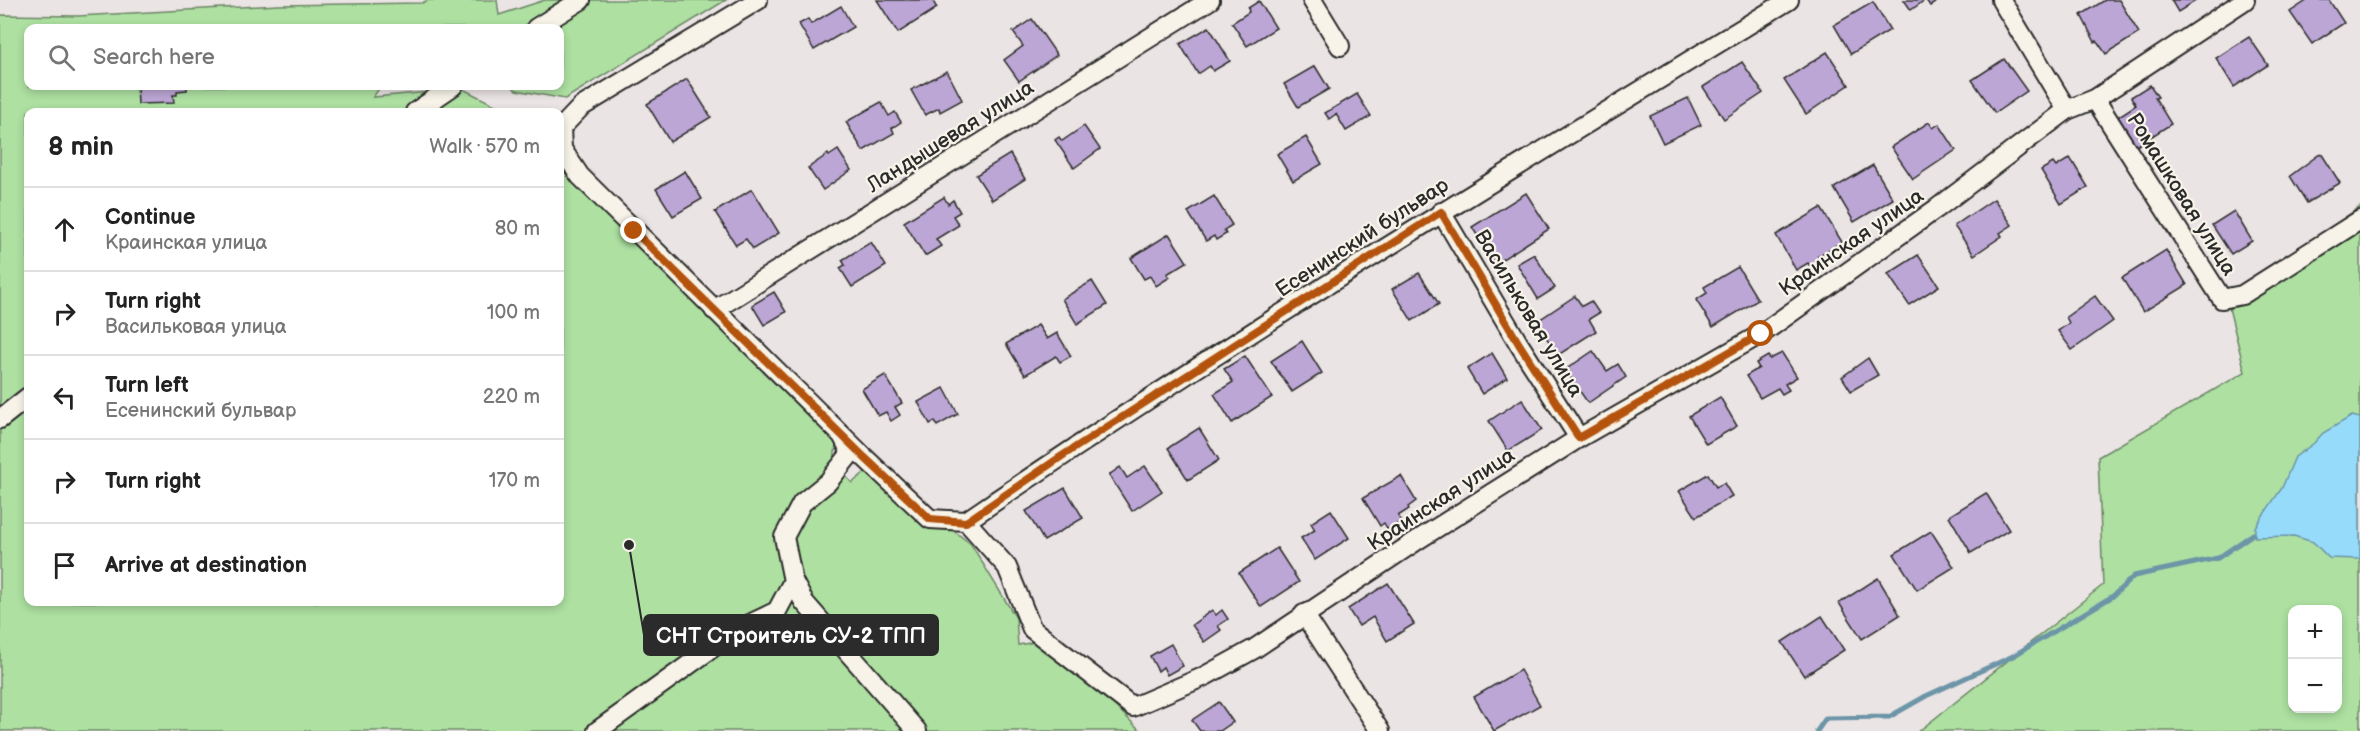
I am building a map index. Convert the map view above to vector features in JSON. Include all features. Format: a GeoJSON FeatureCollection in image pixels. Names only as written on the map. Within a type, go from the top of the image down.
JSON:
{"type":"FeatureCollection","features":[{"type":"Feature","properties":{"kind":"street"},"geometry":{"type":"LineString","coordinates":[[542,24],[581,0]]}},
{"type":"Feature","properties":{"kind":"street"},"geometry":{"type":"LineString","coordinates":[[564,125],[581,107],[758,0]]}},
{"type":"Feature","properties":{"kind":"street","name":"Ландышевая улица"},"geometry":{"type":"LineString","coordinates":[[714,310],[1210,0]]}},
{"type":"Feature","properties":{"kind":"street"},"geometry":{"type":"LineString","coordinates":[[1311,0],[1340,46]]}},
{"type":"Feature","properties":{"kind":"street","name":"Есенинский бульвар"},"geometry":{"type":"LineString","coordinates":[[966,522],[1062,456],[1441,212],[1789,0]]}},
{"type":"Feature","properties":{"kind":"street"},"geometry":{"type":"LineString","coordinates":[[2001,0],[2067,110]]}},
{"type":"Feature","properties":{"kind":"street","name":"Краинская улица"},"geometry":{"type":"LineString","coordinates":[[966,522],[1007,567],[1032,629],[1133,707],[1203,677],[1254,649],[1304,614],[1579,438],[1761,334],[1936,209],[2067,110],[2095,99],[2245,0]]}},
{"type":"Feature","properties":{"kind":"street"},"geometry":{"type":"LineString","coordinates":[[421,108],[447,90]]}},
{"type":"Feature","properties":{"kind":"street","name":"Ромашковая улица"},"geometry":{"type":"LineString","coordinates":[[2095,99],[2222,299],[2242,295],[2360,220]]}},
{"type":"Feature","properties":{"kind":"street"},"geometry":{"type":"LineString","coordinates":[[564,152],[580,176],[714,310],[930,519],[966,522]]}},
{"type":"Feature","properties":{"kind":"street","name":"Васильковая улица"},"geometry":{"type":"LineString","coordinates":[[1441,212],[1519,344],[1579,438]]}},
{"type":"Feature","properties":{"kind":"street"},"geometry":{"type":"LineString","coordinates":[[0,419],[24,401]]}},
{"type":"Feature","properties":{"kind":"street"},"geometry":{"type":"LineString","coordinates":[[841,434],[850,453],[828,482],[802,503],[784,537],[792,581],[804,602],[918,731]]}},
{"type":"Feature","properties":{"kind":"street"},"geometry":{"type":"LineString","coordinates":[[597,731],[737,630],[777,611],[792,581]]}},
{"type":"Feature","properties":{"kind":"street"},"geometry":{"type":"LineString","coordinates":[[1304,614],[1380,731]]}},
{"type":"Feature","properties":{"kind":"green space"},"geometry":{"type":"Polygon","coordinates":[[[428,0],[497,0],[499,15],[545,0],[726,0],[565,99],[516,90],[564,90],[564,24],[24,24],[24,90],[378,90],[373,97],[465,90],[501,108],[24,108],[24,606],[564,606],[564,171],[669,278],[837,434],[834,464],[852,483],[870,468],[971,544],[1016,618],[1018,645],[1046,640],[1141,731],[0,731],[0,15],[78,16],[278,5],[422,3],[428,0]]]}},
{"type":"Feature","properties":{"kind":"green space"},"geometry":{"type":"Polygon","coordinates":[[[2360,207],[2360,731],[1919,731],[2103,585],[2098,457],[2245,372],[2227,300],[2360,207]]]}},
{"type":"Feature","properties":{"kind":"water"},"geometry":{"type":"Polygon","coordinates":[[[2352,416],[2360,418],[2360,559],[2329,558],[2313,542],[2294,536],[2255,537],[2255,527],[2282,488],[2295,457],[2323,433],[2352,416]]]}},
{"type":"Feature","properties":{"kind":"building"},"geometry":{"type":"Polygon","coordinates":[[[877,0],[932,0],[937,8],[898,33],[877,0]]]}},
{"type":"Feature","properties":{"kind":"building"},"geometry":{"type":"Polygon","coordinates":[[[1904,0],[1925,0],[1911,10],[1904,0]]]}},
{"type":"Feature","properties":{"kind":"building"},"geometry":{"type":"Polygon","coordinates":[[[1926,0],[1940,0],[1930,6],[1926,0]]]}},
{"type":"Feature","properties":{"kind":"building"},"geometry":{"type":"Polygon","coordinates":[[[2105,0],[2119,0],[2139,33],[2106,54],[2097,41],[2095,42],[2081,15],[2105,0]]]}},
{"type":"Feature","properties":{"kind":"building"},"geometry":{"type":"Polygon","coordinates":[[[2171,0],[2197,0],[2178,12],[2171,0]]]}},
{"type":"Feature","properties":{"kind":"building"},"geometry":{"type":"Polygon","coordinates":[[[2308,0],[2329,0],[2344,23],[2312,44],[2290,12],[2308,0]]]}},
{"type":"Feature","properties":{"kind":"building"},"geometry":{"type":"Polygon","coordinates":[[[1259,1],[1276,28],[1247,46],[1232,23],[1249,12],[1248,8],[1259,1]]]}},
{"type":"Feature","properties":{"kind":"building"},"geometry":{"type":"Polygon","coordinates":[[[1873,2],[1890,30],[1851,54],[1834,25],[1873,2]]]}},
{"type":"Feature","properties":{"kind":"building"},"geometry":{"type":"Polygon","coordinates":[[[841,6],[853,27],[814,50],[799,24],[808,19],[811,24],[841,6]]]}},
{"type":"Feature","properties":{"kind":"building"},"geometry":{"type":"Polygon","coordinates":[[[1032,19],[1057,55],[1019,81],[1004,60],[1023,46],[1013,32],[1032,19]]]}},
{"type":"Feature","properties":{"kind":"building"},"geometry":{"type":"Polygon","coordinates":[[[1209,27],[1230,61],[1213,71],[1210,66],[1198,74],[1180,44],[1209,27]]]}},
{"type":"Feature","properties":{"kind":"building"},"geometry":{"type":"Polygon","coordinates":[[[2249,37],[2268,65],[2234,87],[2216,58],[2249,37]]]}},
{"type":"Feature","properties":{"kind":"building"},"geometry":{"type":"Polygon","coordinates":[[[1827,52],[1849,85],[1806,114],[1784,80],[1827,52]]]}},
{"type":"Feature","properties":{"kind":"building"},"geometry":{"type":"Polygon","coordinates":[[[2004,59],[2027,91],[1995,113],[1972,80],[2004,59]]]}},
{"type":"Feature","properties":{"kind":"building"},"geometry":{"type":"Polygon","coordinates":[[[1742,62],[1763,93],[1724,119],[1703,87],[1742,62]]]}},
{"type":"Feature","properties":{"kind":"building"},"geometry":{"type":"Polygon","coordinates":[[[1315,66],[1329,89],[1298,107],[1284,84],[1315,66]]]}},
{"type":"Feature","properties":{"kind":"building"},"geometry":{"type":"Polygon","coordinates":[[[947,71],[962,100],[940,112],[939,108],[925,115],[911,90],[947,71]]]}},
{"type":"Feature","properties":{"kind":"building"},"geometry":{"type":"Polygon","coordinates":[[[687,79],[711,117],[670,142],[647,104],[687,79]]]}},
{"type":"Feature","properties":{"kind":"building"},"geometry":{"type":"Polygon","coordinates":[[[2150,85],[2171,124],[2135,147],[2116,118],[2136,105],[2131,97],[2150,85]]]}},
{"type":"Feature","properties":{"kind":"building"},"geometry":{"type":"Polygon","coordinates":[[[137,90],[187,90],[177,91],[177,95],[173,95],[174,103],[138,104],[137,90]]]}},
{"type":"Feature","properties":{"kind":"building"},"geometry":{"type":"Polygon","coordinates":[[[1357,94],[1371,116],[1346,131],[1336,114],[1329,119],[1325,113],[1357,94]]]}},
{"type":"Feature","properties":{"kind":"building"},"geometry":{"type":"Polygon","coordinates":[[[1688,98],[1701,125],[1663,143],[1650,116],[1688,98]]]}},
{"type":"Feature","properties":{"kind":"building"},"geometry":{"type":"Polygon","coordinates":[[[881,102],[889,116],[895,112],[901,122],[892,128],[894,133],[863,151],[846,122],[881,102]]]}},
{"type":"Feature","properties":{"kind":"building"},"geometry":{"type":"Polygon","coordinates":[[[1929,122],[1933,128],[1939,124],[1956,150],[1913,179],[1891,147],[1929,122]]]}},
{"type":"Feature","properties":{"kind":"building"},"geometry":{"type":"Polygon","coordinates":[[[1084,126],[1100,149],[1074,168],[1055,140],[1059,137],[1062,141],[1084,126]]]}},
{"type":"Feature","properties":{"kind":"building"},"geometry":{"type":"Polygon","coordinates":[[[1306,137],[1322,164],[1293,181],[1277,154],[1306,137]]]}},
{"type":"Feature","properties":{"kind":"building"},"geometry":{"type":"Polygon","coordinates":[[[838,150],[851,170],[823,190],[808,168],[838,150]]]}},
{"type":"Feature","properties":{"kind":"building"},"geometry":{"type":"Polygon","coordinates":[[[2321,153],[2340,183],[2307,203],[2290,176],[2321,153]]]}},
{"type":"Feature","properties":{"kind":"building"},"geometry":{"type":"Polygon","coordinates":[[[1010,154],[1025,179],[992,200],[976,175],[1010,154]]]}},
{"type":"Feature","properties":{"kind":"building"},"geometry":{"type":"Polygon","coordinates":[[[2070,158],[2088,187],[2061,204],[2041,170],[2053,163],[2056,167],[2070,158]]]}},
{"type":"Feature","properties":{"kind":"building"},"geometry":{"type":"Polygon","coordinates":[[[1873,165],[1893,199],[1854,222],[1834,188],[1873,165]]]}},
{"type":"Feature","properties":{"kind":"building"},"geometry":{"type":"Polygon","coordinates":[[[685,171],[702,199],[673,216],[656,189],[685,171]]]}},
{"type":"Feature","properties":{"kind":"building"},"geometry":{"type":"Polygon","coordinates":[[[752,189],[779,233],[753,249],[746,239],[736,245],[715,212],[752,189]]]}},
{"type":"Feature","properties":{"kind":"building"},"geometry":{"type":"Polygon","coordinates":[[[1526,193],[1549,229],[1495,264],[1472,227],[1526,193]]]}},
{"type":"Feature","properties":{"kind":"building"},"geometry":{"type":"Polygon","coordinates":[[[1214,196],[1232,225],[1224,230],[1226,234],[1216,240],[1214,236],[1206,241],[1188,212],[1214,196]]]}},
{"type":"Feature","properties":{"kind":"building"},"geometry":{"type":"Polygon","coordinates":[[[944,197],[948,204],[953,200],[960,212],[953,216],[959,225],[936,239],[941,246],[925,256],[904,222],[944,197]]]}},
{"type":"Feature","properties":{"kind":"building"},"geometry":{"type":"Polygon","coordinates":[[[1994,199],[2012,225],[2000,233],[2002,236],[1974,255],[1954,226],[1994,199]]]}},
{"type":"Feature","properties":{"kind":"building"},"geometry":{"type":"Polygon","coordinates":[[[1821,208],[1842,242],[1818,256],[1823,265],[1813,271],[1808,263],[1796,270],[1776,235],[1821,208]]]}},
{"type":"Feature","properties":{"kind":"building"},"geometry":{"type":"Polygon","coordinates":[[[2234,211],[2252,241],[2231,254],[2212,225],[2234,211]]]}},
{"type":"Feature","properties":{"kind":"building"},"geometry":{"type":"Polygon","coordinates":[[[1169,234],[1187,262],[1167,274],[1170,277],[1156,286],[1150,276],[1144,279],[1131,258],[1169,234]]]}},
{"type":"Feature","properties":{"kind":"building"},"geometry":{"type":"Polygon","coordinates":[[[871,242],[886,266],[852,287],[840,268],[845,265],[842,260],[871,242]]]}},
{"type":"Feature","properties":{"kind":"building"},"geometry":{"type":"Polygon","coordinates":[[[2166,250],[2187,285],[2143,312],[2122,278],[2166,250]]]}},
{"type":"Feature","properties":{"kind":"building"},"geometry":{"type":"Polygon","coordinates":[[[1534,254],[1555,288],[1538,299],[1517,264],[1534,254]]]}},
{"type":"Feature","properties":{"kind":"building"},"geometry":{"type":"Polygon","coordinates":[[[1918,255],[1939,286],[1909,305],[1888,274],[1918,255]]]}},
{"type":"Feature","properties":{"kind":"building"},"geometry":{"type":"Polygon","coordinates":[[[1738,267],[1758,300],[1713,327],[1696,300],[1707,293],[1704,287],[1738,267]]]}},
{"type":"Feature","properties":{"kind":"building"},"geometry":{"type":"Polygon","coordinates":[[[1419,273],[1439,304],[1412,321],[1392,289],[1419,273]]]}},
{"type":"Feature","properties":{"kind":"building"},"geometry":{"type":"Polygon","coordinates":[[[1092,281],[1107,305],[1077,324],[1062,299],[1092,281]]]}},
{"type":"Feature","properties":{"kind":"building"},"geometry":{"type":"Polygon","coordinates":[[[774,292],[786,312],[764,325],[752,305],[774,292]]]}},
{"type":"Feature","properties":{"kind":"building"},"geometry":{"type":"Polygon","coordinates":[[[1575,296],[1582,306],[1591,301],[1599,313],[1589,319],[1596,331],[1558,355],[1536,322],[1575,296]]]}},
{"type":"Feature","properties":{"kind":"building"},"geometry":{"type":"Polygon","coordinates":[[[2095,296],[2113,321],[2072,350],[2058,331],[2069,323],[2066,317],[2095,296]]]}},
{"type":"Feature","properties":{"kind":"building"},"geometry":{"type":"Polygon","coordinates":[[[1038,325],[1047,339],[1057,333],[1071,356],[1060,362],[1056,356],[1025,375],[1006,344],[1038,325]]]}},
{"type":"Feature","properties":{"kind":"building"},"geometry":{"type":"Polygon","coordinates":[[[1302,341],[1322,373],[1292,392],[1271,361],[1302,341]]]}},
{"type":"Feature","properties":{"kind":"building"},"geometry":{"type":"Polygon","coordinates":[[[1593,351],[1607,371],[1618,364],[1626,377],[1588,403],[1565,370],[1593,351]]]}},
{"type":"Feature","properties":{"kind":"building"},"geometry":{"type":"Polygon","coordinates":[[[1492,353],[1507,378],[1482,394],[1467,369],[1492,353]]]}},
{"type":"Feature","properties":{"kind":"building"},"geometry":{"type":"Polygon","coordinates":[[[1782,353],[1797,377],[1785,384],[1789,390],[1782,394],[1778,388],[1760,398],[1746,376],[1759,368],[1756,363],[1768,356],[1770,359],[1782,353]]]}},
{"type":"Feature","properties":{"kind":"building"},"geometry":{"type":"Polygon","coordinates":[[[1245,356],[1272,397],[1232,423],[1214,394],[1233,382],[1224,369],[1245,356]]]}},
{"type":"Feature","properties":{"kind":"building"},"geometry":{"type":"Polygon","coordinates":[[[1868,358],[1878,375],[1851,391],[1842,377],[1868,358]]]}},
{"type":"Feature","properties":{"kind":"building"},"geometry":{"type":"Polygon","coordinates":[[[885,375],[902,403],[895,407],[900,415],[891,421],[886,412],[878,416],[862,389],[885,375]]]}},
{"type":"Feature","properties":{"kind":"building"},"geometry":{"type":"Polygon","coordinates":[[[944,388],[958,414],[937,426],[935,421],[930,424],[918,402],[944,388]]]}},
{"type":"Feature","properties":{"kind":"building"},"geometry":{"type":"Polygon","coordinates":[[[1720,397],[1737,426],[1706,444],[1689,416],[1720,397]]]}},
{"type":"Feature","properties":{"kind":"building"},"geometry":{"type":"Polygon","coordinates":[[[1522,399],[1542,430],[1508,451],[1489,421],[1522,399]]]}},
{"type":"Feature","properties":{"kind":"building"},"geometry":{"type":"Polygon","coordinates":[[[1199,428],[1219,460],[1188,480],[1168,448],[1199,428]]]}},
{"type":"Feature","properties":{"kind":"building"},"geometry":{"type":"Polygon","coordinates":[[[1145,466],[1162,491],[1132,511],[1109,475],[1120,467],[1127,478],[1145,466]]]}},
{"type":"Feature","properties":{"kind":"building"},"geometry":{"type":"Polygon","coordinates":[[[1708,474],[1716,487],[1724,483],[1732,496],[1696,517],[1679,491],[1708,474]]]}},
{"type":"Feature","properties":{"kind":"building"},"geometry":{"type":"Polygon","coordinates":[[[1401,476],[1416,501],[1398,516],[1402,521],[1388,530],[1384,523],[1380,526],[1363,498],[1401,476]]]}},
{"type":"Feature","properties":{"kind":"building"},"geometry":{"type":"Polygon","coordinates":[[[1065,488],[1083,518],[1044,541],[1026,511],[1065,488]]]}},
{"type":"Feature","properties":{"kind":"building"},"geometry":{"type":"Polygon","coordinates":[[[1986,493],[2009,530],[1971,553],[1949,516],[1986,493]]]}},
{"type":"Feature","properties":{"kind":"building"},"geometry":{"type":"Polygon","coordinates":[[[1331,510],[1349,538],[1315,560],[1301,538],[1315,530],[1311,523],[1331,510]]]}},
{"type":"Feature","properties":{"kind":"building"},"geometry":{"type":"Polygon","coordinates":[[[1931,531],[1954,567],[1917,590],[1894,554],[1931,531]]]}},
{"type":"Feature","properties":{"kind":"building"},"geometry":{"type":"Polygon","coordinates":[[[1277,548],[1299,582],[1261,607],[1239,573],[1277,548]]]}},
{"type":"Feature","properties":{"kind":"building"},"geometry":{"type":"Polygon","coordinates":[[[1878,578],[1900,615],[1862,639],[1839,603],[1878,578]]]}},
{"type":"Feature","properties":{"kind":"building"},"geometry":{"type":"Polygon","coordinates":[[[1388,583],[1414,624],[1387,641],[1373,617],[1359,626],[1348,609],[1388,583]]]}},
{"type":"Feature","properties":{"kind":"building"},"geometry":{"type":"Polygon","coordinates":[[[1212,610],[1216,615],[1222,610],[1228,619],[1218,626],[1221,630],[1204,642],[1192,625],[1212,610]]]}},
{"type":"Feature","properties":{"kind":"building"},"geometry":{"type":"Polygon","coordinates":[[[1822,616],[1844,650],[1804,676],[1782,642],[1822,616]]]}},
{"type":"Feature","properties":{"kind":"building"},"geometry":{"type":"Polygon","coordinates":[[[1171,644],[1183,666],[1167,675],[1163,667],[1158,671],[1150,656],[1171,644]]]}},
{"type":"Feature","properties":{"kind":"building"},"geometry":{"type":"Polygon","coordinates":[[[1520,670],[1540,705],[1494,731],[1474,697],[1520,670]]]}},
{"type":"Feature","properties":{"kind":"building"},"geometry":{"type":"Polygon","coordinates":[[[1219,702],[1233,722],[1220,731],[1200,731],[1192,720],[1219,702]]]}},
{"type":"Feature","properties":{"kind":"waterway"},"geometry":{"type":"LineString","coordinates":[[1817,731],[1826,718],[1889,717],[1926,696],[2013,656],[2113,596],[2134,576],[2218,558],[2253,534]]}},
{"type":"Feature","properties":{"kind":"place","name":"СНТ Строитель СУ-2 ТПП"},"geometry":{"type":"Point","coordinates":[629,545]}},
{"type":"Feature","properties":{"kind":"route"},"geometry":{"type":"LineString","coordinates":[[634,231],[930,519],[966,522],[1062,456],[1441,212],[1519,344],[1579,438],[1761,334]]}}]}
